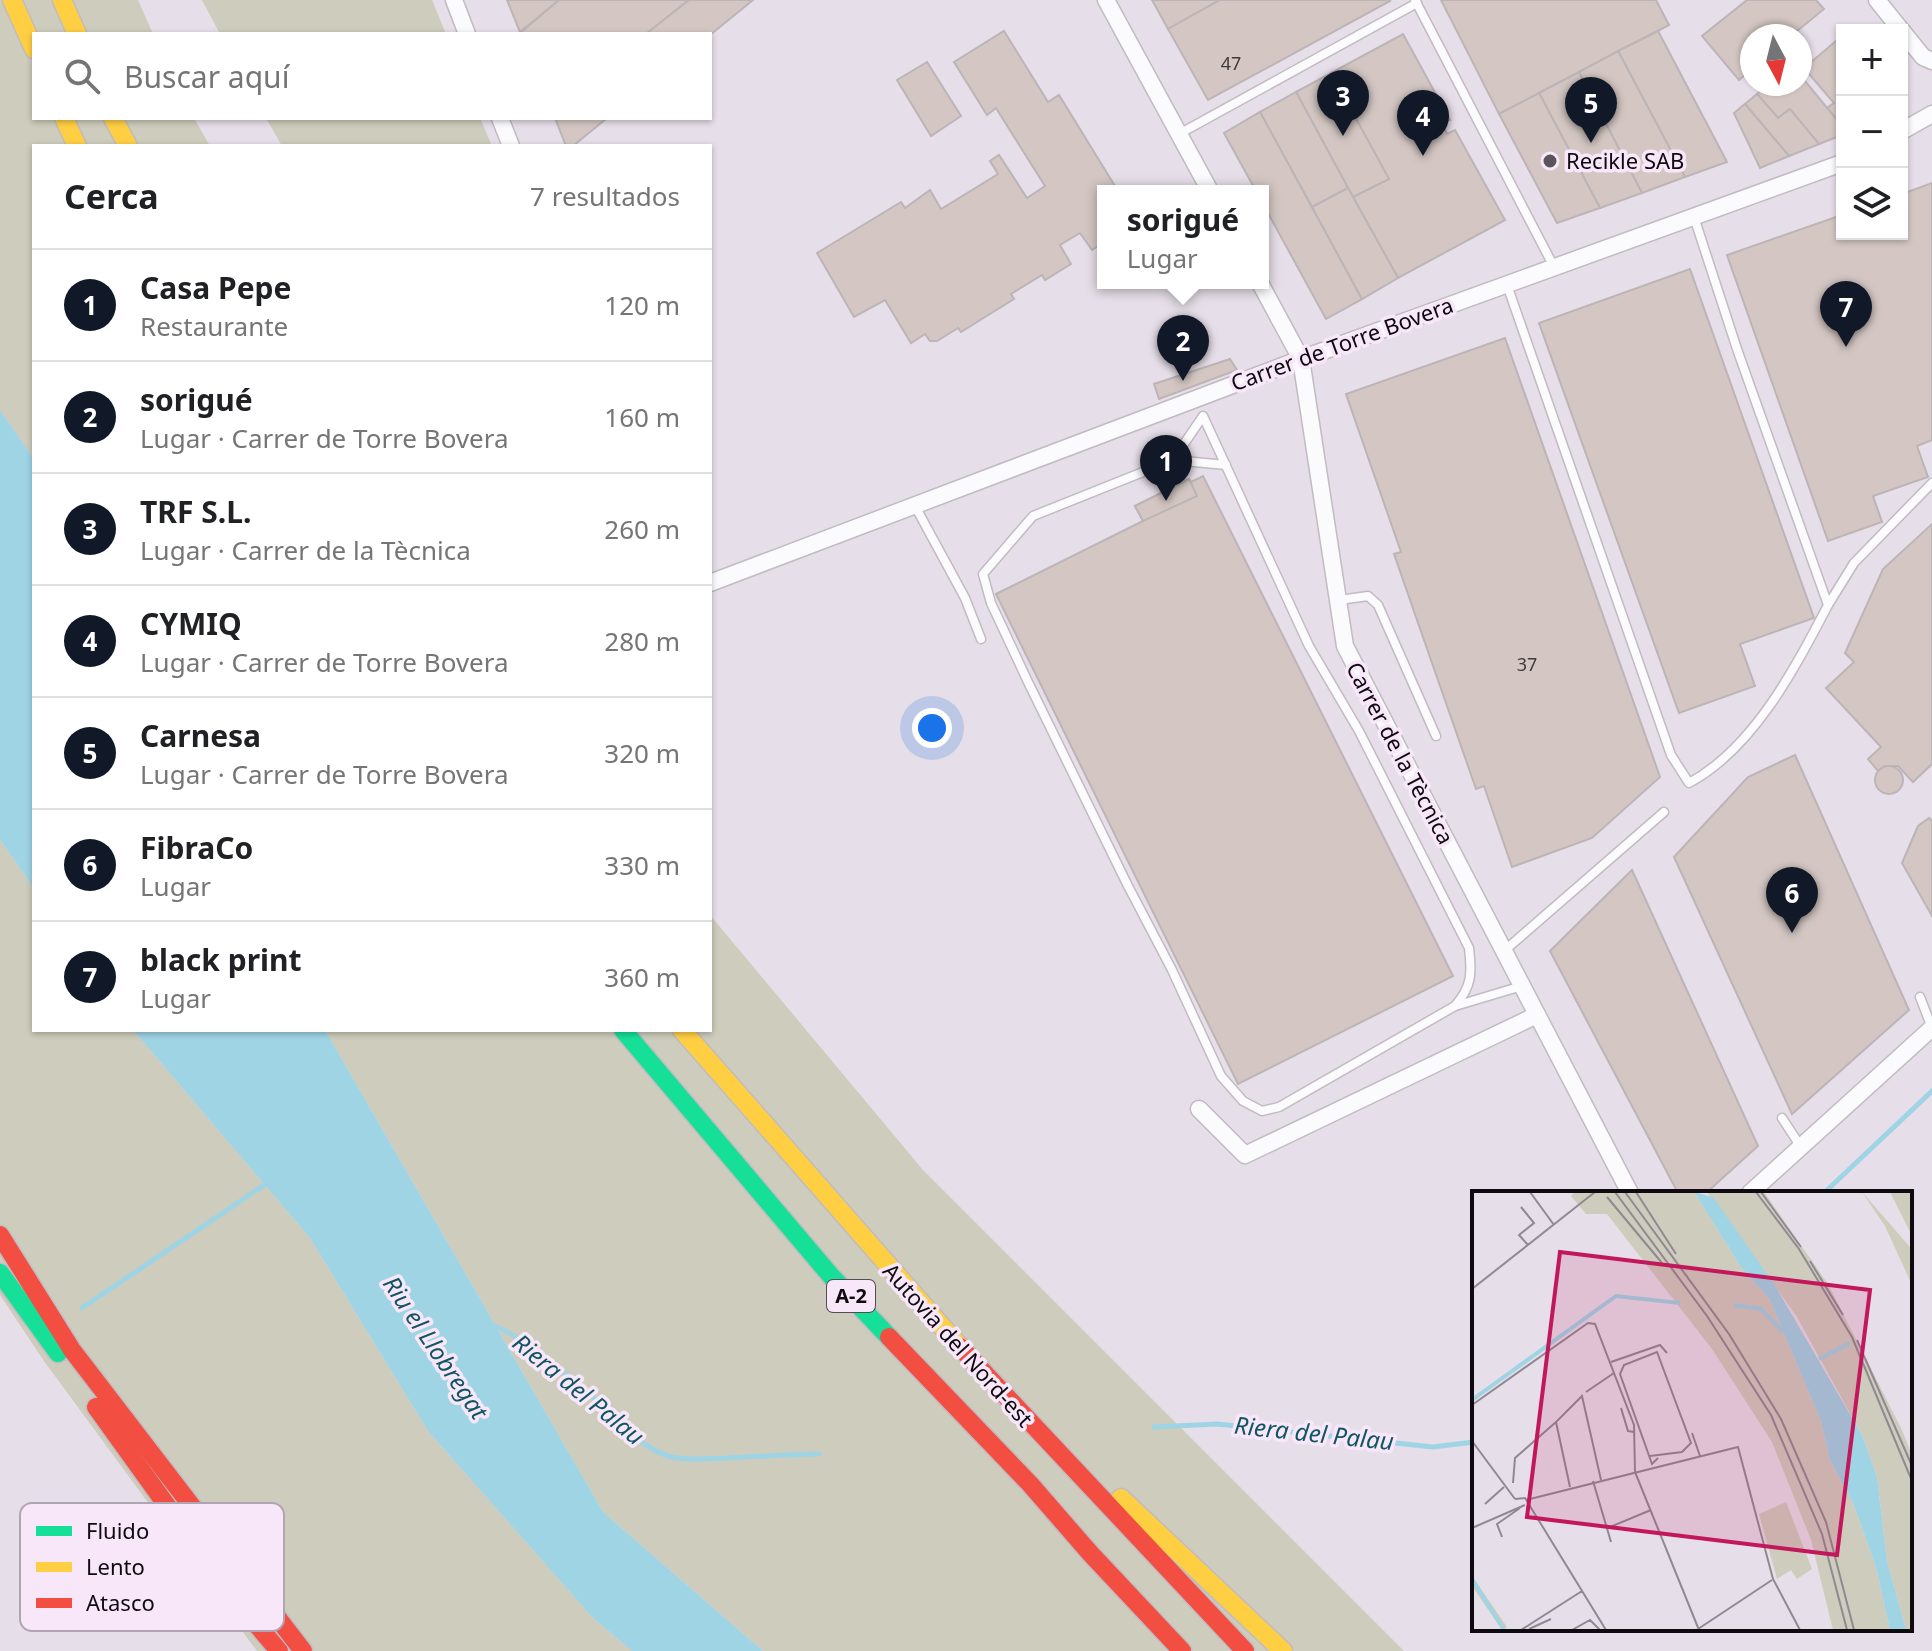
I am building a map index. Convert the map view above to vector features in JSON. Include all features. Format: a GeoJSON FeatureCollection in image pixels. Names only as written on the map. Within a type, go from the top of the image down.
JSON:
{"type":"FeatureCollection","features":[{"type":"Feature","properties":{"kind":"main road"},"geometry":{"type":"LineString","coordinates":[[12,0],[32,45]]}},
{"type":"Feature","properties":{"kind":"main road"},"geometry":{"type":"LineString","coordinates":[[62,0],[76,32]]}},
{"type":"Feature","properties":{"kind":"main road"},"geometry":{"type":"LineString","coordinates":[[65,120],[76,144]]}},
{"type":"Feature","properties":{"kind":"main road"},"geometry":{"type":"LineString","coordinates":[[114,120],[127,144]]}},
{"type":"Feature","properties":{"kind":"main road","name":"Autovia del Nord-est"},"geometry":{"type":"LineString","coordinates":[[625,1032],[831,1276],[1030,1484],[1182,1651]]}},
{"type":"Feature","properties":{"kind":"main road","name":"Autovia del Nord-est"},"geometry":{"type":"LineString","coordinates":[[684,1032],[978,1368],[1245,1651]]}},
{"type":"Feature","properties":{"kind":"main road"},"geometry":{"type":"LineString","coordinates":[[0,1235],[72,1350],[188,1503]]}},
{"type":"Feature","properties":{"kind":"main road"},"geometry":{"type":"LineString","coordinates":[[0,1273],[165,1503]]}},
{"type":"Feature","properties":{"kind":"main road"},"geometry":{"type":"LineString","coordinates":[[978,1368],[1140,1514],[1283,1651]]}},
{"type":"Feature","properties":{"kind":"main road"},"geometry":{"type":"LineString","coordinates":[[1090,1553],[1162,1651]]}},
{"type":"Feature","properties":{"kind":"main road"},"geometry":{"type":"LineString","coordinates":[[284,1627],[303,1651]]}},
{"type":"Feature","properties":{"kind":"main road"},"geometry":{"type":"LineString","coordinates":[[262,1631],[279,1651]]}},
{"type":"Feature","properties":{"kind":"street"},"geometry":{"type":"LineString","coordinates":[[454,0],[466,32]]}},
{"type":"Feature","properties":{"kind":"street"},"geometry":{"type":"LineString","coordinates":[[1106,0],[1207,185]]}},
{"type":"Feature","properties":{"kind":"street"},"geometry":{"type":"LineString","coordinates":[[1877,0],[1897,24]]}},
{"type":"Feature","properties":{"kind":"street"},"geometry":{"type":"LineString","coordinates":[[1908,38],[1923,57],[1932,61]]}},
{"type":"Feature","properties":{"kind":"street"},"geometry":{"type":"LineString","coordinates":[[1908,128],[1932,114]]}},
{"type":"Feature","properties":{"kind":"street"},"geometry":{"type":"LineString","coordinates":[[501,120],[510,144]]}},
{"type":"Feature","properties":{"kind":"street","name":"Carrer de Torre Bovera"},"geometry":{"type":"LineString","coordinates":[[712,582],[1301,359],[1836,165]]}},
{"type":"Feature","properties":{"kind":"street","name":"Carrer de la Tècnica"},"geometry":{"type":"LineString","coordinates":[[1263,289],[1301,359],[1345,646],[1629,1191]]}},
{"type":"Feature","properties":{"kind":"street"},"geometry":{"type":"LineString","coordinates":[[1199,1109],[1245,1155],[1537,1015]]}},
{"type":"Feature","properties":{"kind":"street"},"geometry":{"type":"LineString","coordinates":[[1752,1191],[1932,1028]]}},
{"type":"Feature","properties":{"kind":"lane"},"geometry":{"type":"LineString","coordinates":[[1179,134],[1416,1],[1554,267]]}},
{"type":"Feature","properties":{"kind":"lane"},"geometry":{"type":"LineString","coordinates":[[1694,217],[1737,349],[1828,605]]}},
{"type":"Feature","properties":{"kind":"lane"},"geometry":{"type":"LineString","coordinates":[[1507,284],[1671,755],[1689,783],[1706,774],[1756,725],[1806,650],[1828,605],[1854,563],[1932,483]]}},
{"type":"Feature","properties":{"kind":"lane"},"geometry":{"type":"LineString","coordinates":[[1196,398],[1309,646],[1359,731],[1469,948],[1472,976],[1455,1006]]}},
{"type":"Feature","properties":{"kind":"lane"},"geometry":{"type":"LineString","coordinates":[[1173,460],[1203,416]]}},
{"type":"Feature","properties":{"kind":"lane"},"geometry":{"type":"LineString","coordinates":[[1226,465],[1173,460],[1033,516],[983,574],[991,603],[1028,682],[1172,970],[1221,1076],[1243,1101],[1262,1111],[1279,1107],[1455,1006],[1522,986]]}},
{"type":"Feature","properties":{"kind":"lane"},"geometry":{"type":"LineString","coordinates":[[915,505],[965,598],[981,639]]}},
{"type":"Feature","properties":{"kind":"lane"},"geometry":{"type":"LineString","coordinates":[[1338,600],[1368,596],[1378,605],[1436,736]]}},
{"type":"Feature","properties":{"kind":"lane"},"geometry":{"type":"LineString","coordinates":[[1504,951],[1664,812]]}},
{"type":"Feature","properties":{"kind":"lane"},"geometry":{"type":"LineString","coordinates":[[1920,997],[1932,1028]]}},
{"type":"Feature","properties":{"kind":"lane"},"geometry":{"type":"LineString","coordinates":[[1782,1118],[1801,1147]]}},
{"type":"Feature","properties":{"kind":"shaded area"},"geometry":{"type":"Polygon","coordinates":[[[0,0],[138,0],[152,32],[32,32],[32,120],[195,120],[209,144],[32,144],[32,456],[0,410],[0,0]]]}},
{"type":"Feature","properties":{"kind":"shaded area"},"geometry":{"type":"Polygon","coordinates":[[[202,0],[432,0],[445,32],[219,32],[202,0]]]}},
{"type":"Feature","properties":{"kind":"shaded area"},"geometry":{"type":"Polygon","coordinates":[[[267,120],[481,120],[491,144],[281,144],[267,120]]]}},
{"type":"Feature","properties":{"kind":"shaded area"},"geometry":{"type":"Polygon","coordinates":[[[0,840],[32,885],[32,1032],[135,1032],[310,1238],[428,1431],[591,1616],[632,1651],[257,1651],[242,1631],[284,1631],[284,1503],[148,1503],[44,1361],[0,1295],[0,840]]]}},
{"type":"Feature","properties":{"kind":"shaded area"},"geometry":{"type":"Polygon","coordinates":[[[712,917],[923,1170],[1404,1651],[763,1651],[603,1512],[326,1032],[712,1032],[712,917]]]}},
{"type":"Feature","properties":{"kind":"water"},"geometry":{"type":"Polygon","coordinates":[[[0,410],[32,456],[32,885],[0,840],[0,410]]]}},
{"type":"Feature","properties":{"kind":"water","name":"Riu el Llobregat"},"geometry":{"type":"Polygon","coordinates":[[[135,1032],[326,1032],[603,1512],[763,1651],[632,1651],[591,1616],[428,1431],[310,1238],[135,1032]]]}},
{"type":"Feature","properties":{"kind":"building"},"geometry":{"type":"Polygon","coordinates":[[[507,0],[559,0],[520,32],[507,0]]]}},
{"type":"Feature","properties":{"kind":"building"},"geometry":{"type":"Polygon","coordinates":[[[559,0],[689,0],[649,32],[521,32],[559,0]]]}},
{"type":"Feature","properties":{"kind":"building"},"geometry":{"type":"Polygon","coordinates":[[[689,0],[753,0],[712,33],[649,32],[689,0]]]}},
{"type":"Feature","properties":{"kind":"building"},"geometry":{"type":"Polygon","coordinates":[[[1152,0],[1220,0],[1168,29],[1152,0]]]}},
{"type":"Feature","properties":{"kind":"building"},"geometry":{"type":"Polygon","coordinates":[[[1220,0],[1390,1],[1208,100],[1168,29],[1220,0]]]}},
{"type":"Feature","properties":{"kind":"building"},"geometry":{"type":"Polygon","coordinates":[[[1441,0],[1656,0],[1669,25],[1499,114],[1441,0]]]}},
{"type":"Feature","properties":{"kind":"building"},"geometry":{"type":"Polygon","coordinates":[[[1747,0],[1816,0],[1824,9],[1806,24],[1740,24],[1739,80],[1702,36],[1747,0]]]}},
{"type":"Feature","properties":{"kind":"building"},"geometry":{"type":"Polygon","coordinates":[[[1004,31],[1048,102],[1059,95],[1114,185],[1097,185],[1097,247],[1092,250],[1080,233],[1060,245],[1071,264],[1045,280],[1042,275],[1011,294],[1014,299],[961,332],[958,328],[937,341],[930,341],[925,334],[911,343],[885,300],[854,317],[817,253],[901,202],[905,208],[930,190],[941,209],[998,174],[990,161],[999,155],[1027,198],[1045,186],[996,108],[987,115],[954,62],[1004,31]]]}},
{"type":"Feature","properties":{"kind":"building"},"geometry":{"type":"Polygon","coordinates":[[[1658,31],[1727,162],[1685,177],[1618,51],[1658,31]]]}},
{"type":"Feature","properties":{"kind":"building"},"geometry":{"type":"Polygon","coordinates":[[[1403,34],[1450,120],[1442,123],[1447,134],[1455,130],[1505,220],[1398,278],[1353,197],[1389,179],[1331,73],[1403,34]]]}},
{"type":"Feature","properties":{"kind":"building"},"geometry":{"type":"Polygon","coordinates":[[[1836,41],[1836,118],[1827,108],[1834,103],[1812,77],[1812,61],[1836,41]]]}},
{"type":"Feature","properties":{"kind":"building"},"geometry":{"type":"Polygon","coordinates":[[[1618,51],[1685,177],[1642,193],[1579,72],[1618,51]]]}},
{"type":"Feature","properties":{"kind":"building"},"geometry":{"type":"Polygon","coordinates":[[[927,62],[961,116],[931,136],[897,80],[927,62]]]}},
{"type":"Feature","properties":{"kind":"building"},"geometry":{"type":"Polygon","coordinates":[[[1579,72],[1642,193],[1600,208],[1539,93],[1579,72]]]}},
{"type":"Feature","properties":{"kind":"building"},"geometry":{"type":"Polygon","coordinates":[[[1331,73],[1389,179],[1353,197],[1296,92],[1331,73]]]}},
{"type":"Feature","properties":{"kind":"building"},"geometry":{"type":"Polygon","coordinates":[[[1812,90],[1836,119],[1836,137],[1819,144],[1790,109],[1778,118],[1759,96],[1812,96],[1812,90]]]}},
{"type":"Feature","properties":{"kind":"building"},"geometry":{"type":"Polygon","coordinates":[[[1296,92],[1348,188],[1312,207],[1260,112],[1296,92]]]}},
{"type":"Feature","properties":{"kind":"building","name":"Recikle SAB"},"geometry":{"type":"Polygon","coordinates":[[[1539,93],[1600,208],[1557,223],[1499,114],[1539,93]]]}},
{"type":"Feature","properties":{"kind":"building"},"geometry":{"type":"Polygon","coordinates":[[[1759,96],[1778,118],[1790,109],[1819,144],[1789,156],[1745,104],[1759,96]]]}},
{"type":"Feature","properties":{"kind":"building"},"geometry":{"type":"Polygon","coordinates":[[[1745,104],[1789,156],[1760,168],[1734,113],[1745,104]]]}},
{"type":"Feature","properties":{"kind":"building"},"geometry":{"type":"Polygon","coordinates":[[[1260,112],[1362,299],[1326,319],[1269,215],[1269,185],[1253,185],[1224,133],[1260,112]]]}},
{"type":"Feature","properties":{"kind":"building"},"geometry":{"type":"Polygon","coordinates":[[[556,120],[605,120],[575,144],[565,144],[556,120]]]}},
{"type":"Feature","properties":{"kind":"building"},"geometry":{"type":"Polygon","coordinates":[[[1932,183],[1932,440],[1917,446],[1928,477],[1873,496],[1882,522],[1828,541],[1727,255],[1836,217],[1836,240],[1908,240],[1908,192],[1932,183]]]}},
{"type":"Feature","properties":{"kind":"building"},"geometry":{"type":"Polygon","coordinates":[[[1348,188],[1398,278],[1362,299],[1312,207],[1348,188]]]}},
{"type":"Feature","properties":{"kind":"building"},"geometry":{"type":"Polygon","coordinates":[[[1690,269],[1814,618],[1740,644],[1755,686],[1679,713],[1539,323],[1690,269]]]}},
{"type":"Feature","properties":{"kind":"building"},"geometry":{"type":"Polygon","coordinates":[[[1505,338],[1660,777],[1592,838],[1512,867],[1484,786],[1476,789],[1394,554],[1401,552],[1346,394],[1505,338]]]}},
{"type":"Feature","properties":{"kind":"building"},"geometry":{"type":"Polygon","coordinates":[[[1230,359],[1237,370],[1159,399],[1154,384],[1230,359]]]}},
{"type":"Feature","properties":{"kind":"building"},"geometry":{"type":"Polygon","coordinates":[[[1203,476],[1453,976],[1238,1084],[996,594],[1143,521],[1135,506],[1189,479],[1191,482],[1203,476]]]}},
{"type":"Feature","properties":{"kind":"building"},"geometry":{"type":"Polygon","coordinates":[[[1189,479],[1197,496],[1143,521],[1135,506],[1189,479]]]}},
{"type":"Feature","properties":{"kind":"building"},"geometry":{"type":"Polygon","coordinates":[[[1932,524],[1932,764],[1913,782],[1898,766],[1885,766],[1878,771],[1868,759],[1881,747],[1826,688],[1854,662],[1845,653],[1883,569],[1932,524]]]}},
{"type":"Feature","properties":{"kind":"building"},"geometry":{"type":"Polygon","coordinates":[[[1795,755],[1909,1010],[1792,1114],[1674,857],[1748,777],[1795,755]]]}},
{"type":"Feature","properties":{"kind":"building"},"geometry":{"type":"Polygon","coordinates":[[[1889,766],[1899,770],[1903,780],[1899,790],[1889,794],[1879,790],[1875,780],[1879,770],[1889,766]]]}},
{"type":"Feature","properties":{"kind":"building"},"geometry":{"type":"Polygon","coordinates":[[[1929,818],[1932,821],[1932,916],[1902,863],[1918,826],[1929,818]]]}},
{"type":"Feature","properties":{"kind":"building"},"geometry":{"type":"Polygon","coordinates":[[[1632,870],[1758,1146],[1708,1191],[1677,1191],[1550,951],[1632,870]]]}},
{"type":"Feature","properties":{"kind":"waterway","name":"Riera del Palau"},"geometry":{"type":"LineString","coordinates":[[1826,1191],[1932,1091]]}},
{"type":"Feature","properties":{"kind":"waterway"},"geometry":{"type":"LineString","coordinates":[[82,1308],[267,1183]]}},
{"type":"Feature","properties":{"kind":"waterway","name":"Riera del Palau"},"geometry":{"type":"LineString","coordinates":[[490,1324],[520,1339],[552,1362],[637,1438],[662,1454],[692,1459],[819,1454]]}},
{"type":"Feature","properties":{"kind":"waterway","name":"Riera del Palau"},"geometry":{"type":"LineString","coordinates":[[1154,1427],[1217,1424],[1433,1447],[1472,1442]]}},
{"type":"Feature","properties":{"kind":"traffic: fast"},"geometry":{"type":"LineString","coordinates":[[625,1032],[831,1276],[889,1337]]}},
{"type":"Feature","properties":{"kind":"traffic: fast"},"geometry":{"type":"LineString","coordinates":[[0,1273],[58,1353]]}},
{"type":"Feature","properties":{"kind":"traffic: slow"},"geometry":{"type":"LineString","coordinates":[[12,0],[32,45]]}},
{"type":"Feature","properties":{"kind":"traffic: slow"},"geometry":{"type":"LineString","coordinates":[[62,0],[76,32]]}},
{"type":"Feature","properties":{"kind":"traffic: slow"},"geometry":{"type":"LineString","coordinates":[[65,120],[76,144]]}},
{"type":"Feature","properties":{"kind":"traffic: slow"},"geometry":{"type":"LineString","coordinates":[[114,120],[127,144]]}},
{"type":"Feature","properties":{"kind":"traffic: slow"},"geometry":{"type":"LineString","coordinates":[[684,1032],[960,1347]]}},
{"type":"Feature","properties":{"kind":"traffic: slow"},"geometry":{"type":"LineString","coordinates":[[1121,1498],[1283,1651]]}},
{"type":"Feature","properties":{"kind":"traffic: jam"},"geometry":{"type":"LineString","coordinates":[[0,1235],[72,1350],[189,1503]]}},
{"type":"Feature","properties":{"kind":"traffic: jam"},"geometry":{"type":"LineString","coordinates":[[889,1337],[1030,1484],[1182,1651]]}},
{"type":"Feature","properties":{"kind":"traffic: jam"},"geometry":{"type":"LineString","coordinates":[[960,1347],[1245,1651]]}},
{"type":"Feature","properties":{"kind":"traffic: jam"},"geometry":{"type":"LineString","coordinates":[[96,1407],[165,1503]]}},
{"type":"Feature","properties":{"kind":"traffic: jam"},"geometry":{"type":"LineString","coordinates":[[284,1626],[303,1651]]}},
{"type":"Feature","properties":{"kind":"traffic: jam"},"geometry":{"type":"LineString","coordinates":[[262,1631],[279,1651]]}},
{"type":"Feature","properties":{"kind":"place","name":"TRF S.L."},"geometry":{"type":"Point","coordinates":[1343,136]}},
{"type":"Feature","properties":{"kind":"place","name":"Carnesa"},"geometry":{"type":"Point","coordinates":[1591,143]}},
{"type":"Feature","properties":{"kind":"place","name":"CYMIQ"},"geometry":{"type":"Point","coordinates":[1423,156]}},
{"type":"Feature","properties":{"kind":"place","name":"Recikle SAB"},"geometry":{"type":"Point","coordinates":[1550,161]}},
{"type":"Feature","properties":{"kind":"place","name":"black print"},"geometry":{"type":"Point","coordinates":[1846,347]}},
{"type":"Feature","properties":{"kind":"place","name":"sorigué"},"geometry":{"type":"Point","coordinates":[1183,381]}},
{"type":"Feature","properties":{"kind":"place","name":"Casa Pepe"},"geometry":{"type":"Point","coordinates":[1166,501]}},
{"type":"Feature","properties":{"kind":"place","name":"FibraCo"},"geometry":{"type":"Point","coordinates":[1792,933]}}]}
